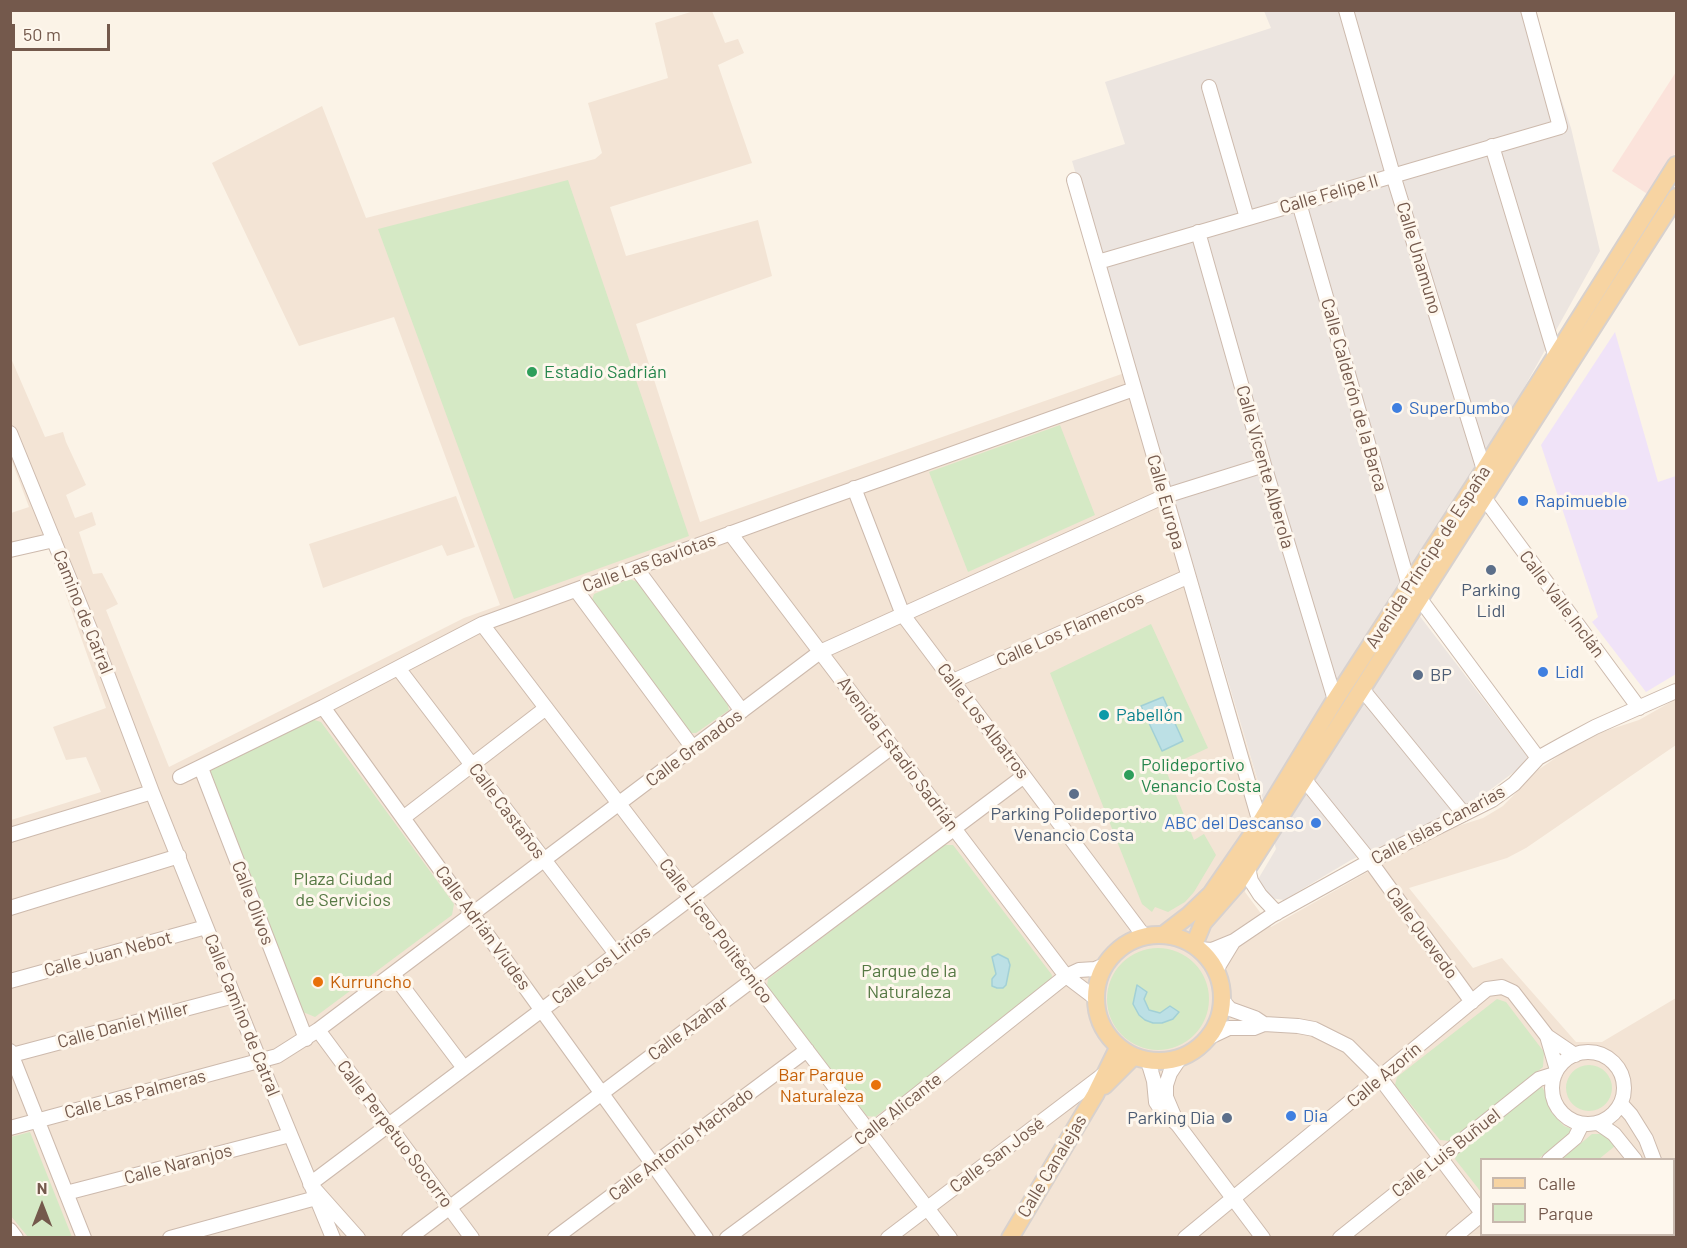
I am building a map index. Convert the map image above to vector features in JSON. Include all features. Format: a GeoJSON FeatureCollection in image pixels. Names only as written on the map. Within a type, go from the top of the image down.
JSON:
{"type":"FeatureCollection","features":[{"type":"Feature","properties":{"kind":"main road","name":"Avenida Príncipe de España"},"geometry":{"type":"LineString","coordinates":[[1196,947],[1203,923],[1238,883],[1362,689],[1484,470],[1677,165]]}},
{"type":"Feature","properties":{"kind":"main road","name":"Avenida Príncipe de España"},"geometry":{"type":"LineString","coordinates":[[1162,935],[1189,915],[1211,894],[1260,823],[1335,700],[1485,500],[1677,197]]}},
{"type":"Feature","properties":{"kind":"main road"},"geometry":{"type":"LineString","coordinates":[[1162,935],[1179,938],[1196,947],[1216,970],[1222,990],[1219,1019],[1210,1037],[1196,1050],[1180,1058],[1164,1062],[1141,1059],[1118,1048],[1106,1034],[1098,1017],[1095,998],[1097,981],[1105,964],[1122,947],[1144,936],[1162,935]]}},
{"type":"Feature","properties":{"kind":"main road","name":"Calle Canalejas"},"geometry":{"type":"LineString","coordinates":[[1010,1238],[1095,1095],[1118,1048]]}},
{"type":"Feature","properties":{"kind":"main road","name":"Calle Canalejas"},"geometry":{"type":"LineString","coordinates":[[1095,1095],[1141,1059]]}},
{"type":"Feature","properties":{"kind":"street","name":"Calle Unamuno"},"geometry":{"type":"LineString","coordinates":[[1346,10],[1393,175],[1484,470]]}},
{"type":"Feature","properties":{"kind":"street","name":"Calle Felipe II"},"geometry":{"type":"LineString","coordinates":[[1098,262],[1560,127],[1528,10]]}},
{"type":"Feature","properties":{"kind":"street"},"geometry":{"type":"LineString","coordinates":[[1209,87],[1247,218]]}},
{"type":"Feature","properties":{"kind":"street"},"geometry":{"type":"LineString","coordinates":[[1492,146],[1556,358]]}},
{"type":"Feature","properties":{"kind":"street","name":"Calle Europa"},"geometry":{"type":"LineString","coordinates":[[1074,180],[1260,823]]}},
{"type":"Feature","properties":{"kind":"street","name":"Calle Calderón de la Barca"},"geometry":{"type":"LineString","coordinates":[[1299,203],[1415,593]]}},
{"type":"Feature","properties":{"kind":"street","name":"Calle Vicente Alberola"},"geometry":{"type":"LineString","coordinates":[[1198,232],[1264,465],[1335,700]]}},
{"type":"Feature","properties":{"kind":"street","name":"Calle Las Gaviotas"},"geometry":{"type":"LineString","coordinates":[[180,777],[323,707],[482,624],[1134,388]]}},
{"type":"Feature","properties":{"kind":"street","name":"Camino de Catral"},"geometry":{"type":"LineString","coordinates":[[10,434],[153,792]]}},
{"type":"Feature","properties":{"kind":"street","name":"Calle Granados"},"geometry":{"type":"LineString","coordinates":[[260,1061],[277,1056],[306,1039],[820,652],[1165,496],[1264,465]]}},
{"type":"Feature","properties":{"kind":"street","name":"Calle Los Albatros"},"geometry":{"type":"LineString","coordinates":[[854,488],[903,615],[1144,936]]}},
{"type":"Feature","properties":{"kind":"street","name":"Calle Valle Inclán"},"geometry":{"type":"LineString","coordinates":[[1485,500],[1639,708]]}},
{"type":"Feature","properties":{"kind":"street","name":"Avenida Estadio Sadrián"},"geometry":{"type":"LineString","coordinates":[[730,533],[1066,976],[1095,998]]}},
{"type":"Feature","properties":{"kind":"street"},"geometry":{"type":"LineString","coordinates":[[10,550],[54,540]]}},
{"type":"Feature","properties":{"kind":"street"},"geometry":{"type":"LineString","coordinates":[[636,568],[742,711]]}},
{"type":"Feature","properties":{"kind":"street","name":"Calle Los Flamencos"},"geometry":{"type":"LineString","coordinates":[[952,681],[1188,577]]}},
{"type":"Feature","properties":{"kind":"street"},"geometry":{"type":"LineString","coordinates":[[576,590],[693,748]]}},
{"type":"Feature","properties":{"kind":"street"},"geometry":{"type":"LineString","coordinates":[[1415,593],[1538,758]]}},
{"type":"Feature","properties":{"kind":"street","name":"Calle Liceo Politécnico"},"geometry":{"type":"LineString","coordinates":[[482,624],[950,1238]]}},
{"type":"Feature","properties":{"kind":"street","name":"Calle Castaños"},"geometry":{"type":"LineString","coordinates":[[398,668],[616,954]]}},
{"type":"Feature","properties":{"kind":"street"},"geometry":{"type":"LineString","coordinates":[[1362,689],[1464,814]]}},
{"type":"Feature","properties":{"kind":"street","name":"Calle Islas Canarias"},"geometry":{"type":"LineString","coordinates":[[1196,947],[1212,950],[1234,940],[1276,913],[1370,861],[1492,800],[1514,784],[1538,758],[1595,727],[1677,691]]}},
{"type":"Feature","properties":{"kind":"street","name":"Calle Adrián Viudes"},"geometry":{"type":"LineString","coordinates":[[323,707],[706,1238]]}},
{"type":"Feature","properties":{"kind":"street"},"geometry":{"type":"LineString","coordinates":[[403,818],[546,708]]}},
{"type":"Feature","properties":{"kind":"street","name":"Calle Los Lirios"},"geometry":{"type":"LineString","coordinates":[[310,1184],[892,747]]}},
{"type":"Feature","properties":{"kind":"street","name":"Calle Olivos"},"geometry":{"type":"LineString","coordinates":[[201,768],[306,1039]]}},
{"type":"Feature","properties":{"kind":"street","name":"Calle Azahar"},"geometry":{"type":"LineString","coordinates":[[409,1238],[1024,776]]}},
{"type":"Feature","properties":{"kind":"street","name":"Calle Quevedo"},"geometry":{"type":"LineString","coordinates":[[1304,779],[1370,861],[1472,1002]]}},
{"type":"Feature","properties":{"kind":"street"},"geometry":{"type":"LineString","coordinates":[[10,835],[153,792]]}},
{"type":"Feature","properties":{"kind":"street","name":"Calle Camino de Catral"},"geometry":{"type":"LineString","coordinates":[[153,792],[333,1238]]}},
{"type":"Feature","properties":{"kind":"street"},"geometry":{"type":"LineString","coordinates":[[10,908],[179,856]]}},
{"type":"Feature","properties":{"kind":"street"},"geometry":{"type":"LineString","coordinates":[[1248,868],[1251,881],[1276,913]]}},
{"type":"Feature","properties":{"kind":"street","name":"Calle Juan Nebot"},"geometry":{"type":"LineString","coordinates":[[10,981],[206,927]]}},
{"type":"Feature","properties":{"kind":"street","name":"Calle Islas Canarias"},"geometry":{"type":"LineString","coordinates":[[1216,970],[1234,940]]}},
{"type":"Feature","properties":{"kind":"street"},"geometry":{"type":"LineString","coordinates":[[1066,976],[1079,970],[1095,969],[1105,964]]}},
{"type":"Feature","properties":{"kind":"street"},"geometry":{"type":"LineString","coordinates":[[393,974],[464,1068]]}},
{"type":"Feature","properties":{"kind":"street","name":"Calle Alicante"},"geometry":{"type":"LineString","coordinates":[[727,1238],[870,1131],[1066,976]]}},
{"type":"Feature","properties":{"kind":"street","name":"Calle Azorín"},"geometry":{"type":"LineString","coordinates":[[1185,1238],[1487,989],[1502,987],[1513,992],[1547,1036]]}},
{"type":"Feature","properties":{"kind":"street","name":"Calle Daniel Miller"},"geometry":{"type":"LineString","coordinates":[[11,1053],[234,996]]}},
{"type":"Feature","properties":{"kind":"street"},"geometry":{"type":"LineString","coordinates":[[1222,1000],[1230,1009],[1255,1018],[1264,1024]]}},
{"type":"Feature","properties":{"kind":"street"},"geometry":{"type":"LineString","coordinates":[[1210,1037],[1229,1028],[1254,1028],[1264,1024],[1298,1026],[1314,1029],[1348,1046],[1380,1078],[1480,1210]]}},
{"type":"Feature","properties":{"kind":"street","name":"Calle Perpetuo Socorro"},"geometry":{"type":"LineString","coordinates":[[318,1030],[472,1238]]}},
{"type":"Feature","properties":{"kind":"street"},"geometry":{"type":"LineString","coordinates":[[1547,1036],[1575,1055]]}},
{"type":"Feature","properties":{"kind":"street"},"geometry":{"type":"LineString","coordinates":[[1547,1036],[1556,1072]]}},
{"type":"Feature","properties":{"kind":"street","name":"Calle Antonio Machado"},"geometry":{"type":"LineString","coordinates":[[555,1238],[807,1050]]}},
{"type":"Feature","properties":{"kind":"street"},"geometry":{"type":"LineString","coordinates":[[1587,1052],[1599,1054],[1610,1060],[1618,1068],[1624,1086],[1621,1104],[1611,1116],[1598,1124],[1582,1124],[1572,1121],[1556,1106],[1552,1095],[1552,1084],[1556,1072],[1564,1061],[1575,1055],[1587,1052]]}},
{"type":"Feature","properties":{"kind":"street"},"geometry":{"type":"LineString","coordinates":[[11,1053],[84,1238]]}},
{"type":"Feature","properties":{"kind":"street"},"geometry":{"type":"LineString","coordinates":[[1178,1125],[1166,1097],[1166,1085],[1170,1073],[1180,1058]]}},
{"type":"Feature","properties":{"kind":"street"},"geometry":{"type":"LineString","coordinates":[[1141,1059],[1154,1081],[1156,1102],[1160,1108],[1178,1125],[1263,1238]]}},
{"type":"Feature","properties":{"kind":"street","name":"Calle Las Palmeras"},"geometry":{"type":"LineString","coordinates":[[10,1128],[260,1061]]}},
{"type":"Feature","properties":{"kind":"street","name":"Calle Luis Buñuel"},"geometry":{"type":"LineString","coordinates":[[1340,1238],[1539,1079],[1556,1072]]}},
{"type":"Feature","properties":{"kind":"street","name":"Calle San José"},"geometry":{"type":"LineString","coordinates":[[888,1238],[1106,1073]]}},
{"type":"Feature","properties":{"kind":"street"},"geometry":{"type":"LineString","coordinates":[[1621,1104],[1646,1139],[1653,1158]]}},
{"type":"Feature","properties":{"kind":"street"},"geometry":{"type":"LineString","coordinates":[[1551,1158],[1575,1138],[1582,1124]]}},
{"type":"Feature","properties":{"kind":"street"},"geometry":{"type":"LineString","coordinates":[[1598,1124],[1614,1134],[1633,1158]]}},
{"type":"Feature","properties":{"kind":"street","name":"Calle Naranjos"},"geometry":{"type":"LineString","coordinates":[[66,1193],[290,1135]]}},
{"type":"Feature","properties":{"kind":"street"},"geometry":{"type":"LineString","coordinates":[[310,1184],[358,1238]]}},
{"type":"Feature","properties":{"kind":"street"},"geometry":{"type":"LineString","coordinates":[[170,1238],[208,1232],[316,1198]]}},
{"type":"Feature","properties":{"kind":"street"},"geometry":{"type":"LineString","coordinates":[[1454,1238],[1480,1215]]}},
{"type":"Feature","properties":{"kind":"street"},"geometry":{"type":"LineString","coordinates":[[10,1230],[16,1238]]}},
{"type":"Feature","properties":{"kind":"shaded area"},"geometry":{"type":"Polygon","coordinates":[[[694,11],[712,11],[725,43],[738,39],[744,53],[718,65],[752,163],[610,207],[626,256],[758,220],[772,276],[636,324],[700,522],[1133,370],[1261,792],[1245,892],[1271,927],[1436,833],[1483,818],[1503,806],[1538,770],[1567,750],[1602,732],[1639,720],[1676,699],[1676,745],[1526,848],[1507,858],[1409,888],[1473,968],[1502,958],[1576,1042],[1602,1042],[1676,998],[1676,1237],[11,1237],[11,820],[101,792],[86,757],[66,760],[53,727],[106,708],[49,547],[11,555],[11,513],[29,507],[11,459],[10,356],[45,437],[63,432],[86,485],[66,495],[75,518],[92,512],[96,525],[79,532],[93,574],[102,573],[118,604],[106,610],[169,767],[464,618],[500,605],[394,317],[299,346],[212,163],[322,106],[366,218],[595,159],[602,153],[588,103],[668,78],[655,23],[694,11]]]}},
{"type":"Feature","properties":{"kind":"shaded area"},"geometry":{"type":"Polygon","coordinates":[[[1264,11],[1532,11],[1571,128],[1600,251],[1489,451],[1399,589],[1530,760],[1470,805],[1351,860],[1284,900],[1270,898],[1257,881],[1276,849],[1260,788],[1072,161],[1125,144],[1105,82],[1271,28],[1264,11]]]}},
{"type":"Feature","properties":{"kind":"shaded area"},"geometry":{"type":"Polygon","coordinates":[[[1676,72],[1676,152],[1649,195],[1612,171],[1676,72]]]}},
{"type":"Feature","properties":{"kind":"shaded area"},"geometry":{"type":"Polygon","coordinates":[[[1615,332],[1658,482],[1676,476],[1676,674],[1646,692],[1592,622],[1598,617],[1541,445],[1615,332]]]}},
{"type":"Feature","properties":{"kind":"shaded area"},"geometry":{"type":"Polygon","coordinates":[[[456,496],[475,547],[447,556],[442,545],[323,588],[309,544],[456,496]]]}},
{"type":"Feature","properties":{"kind":"green space","name":"Estadio Sadrián"},"geometry":{"type":"Polygon","coordinates":[[[568,180],[689,536],[514,599],[378,229],[568,180]]]}},
{"type":"Feature","properties":{"kind":"green space"},"geometry":{"type":"Polygon","coordinates":[[[1060,425],[1095,515],[968,572],[929,472],[1060,425]]]}},
{"type":"Feature","properties":{"kind":"green space"},"geometry":{"type":"Polygon","coordinates":[[[629,579],[638,582],[727,702],[729,710],[696,733],[690,733],[592,600],[594,594],[629,579]]]}},
{"type":"Feature","properties":{"kind":"green space","name":"Polideportivo Venancio Costa"},"geometry":{"type":"Polygon","coordinates":[[[1151,624],[1208,748],[1165,768],[1194,840],[1204,834],[1216,855],[1194,892],[1185,902],[1168,912],[1155,907],[1152,912],[1142,904],[1050,673],[1151,624]]]}},
{"type":"Feature","properties":{"kind":"green space","name":"Plaza Ciudad de Servicios"},"geometry":{"type":"Polygon","coordinates":[[[311,719],[321,722],[454,904],[452,915],[315,1017],[303,1012],[210,774],[214,764],[311,719]]]}},
{"type":"Feature","properties":{"kind":"green space","name":"Parque de la Naturaleza"},"geometry":{"type":"Polygon","coordinates":[[[944,845],[953,845],[1052,975],[1051,984],[875,1117],[867,1116],[767,986],[768,979],[944,845]]]}},
{"type":"Feature","properties":{"kind":"green space"},"geometry":{"type":"Polygon","coordinates":[[[1158,948],[1187,956],[1201,970],[1209,999],[1201,1028],[1187,1042],[1158,1050],[1129,1042],[1115,1028],[1107,999],[1115,970],[1129,956],[1158,948]]]}},
{"type":"Feature","properties":{"kind":"green space"},"geometry":{"type":"Polygon","coordinates":[[[1497,999],[1506,1002],[1544,1052],[1543,1067],[1450,1141],[1440,1140],[1395,1085],[1397,1077],[1497,999]]]}},
{"type":"Feature","properties":{"kind":"green space"},"geometry":{"type":"Polygon","coordinates":[[[1589,1065],[1605,1072],[1612,1088],[1605,1104],[1589,1111],[1573,1104],[1566,1088],[1573,1072],[1589,1065]]]}},
{"type":"Feature","properties":{"kind":"green space"},"geometry":{"type":"Polygon","coordinates":[[[1541,1085],[1551,1112],[1564,1126],[1570,1128],[1570,1134],[1539,1158],[1480,1158],[1480,1191],[1455,1159],[1457,1151],[1541,1085]]]}},
{"type":"Feature","properties":{"kind":"green space"},"geometry":{"type":"Polygon","coordinates":[[[30,1132],[72,1237],[28,1237],[11,1216],[11,1137],[30,1132]]]}},
{"type":"Feature","properties":{"kind":"green space"},"geometry":{"type":"Polygon","coordinates":[[[1592,1134],[1605,1134],[1615,1146],[1600,1158],[1563,1158],[1592,1134]]]}},
{"type":"Feature","properties":{"kind":"water"},"geometry":{"type":"Polygon","coordinates":[[[1163,697],[1183,741],[1162,751],[1141,706],[1163,697]]]}},
{"type":"Feature","properties":{"kind":"water"},"geometry":{"type":"Polygon","coordinates":[[[998,954],[1008,959],[1010,965],[1006,985],[1003,988],[992,986],[992,979],[996,974],[992,957],[998,954]]]}},
{"type":"Feature","properties":{"kind":"water"},"geometry":{"type":"Polygon","coordinates":[[[1137,985],[1147,992],[1144,999],[1149,1010],[1160,1013],[1170,1006],[1179,1012],[1173,1019],[1162,1023],[1145,1020],[1133,1004],[1137,985]]]}},
{"type":"Feature","properties":{"kind":"place","name":"Estadio Sadrián"},"geometry":{"type":"Point","coordinates":[532,372]}},
{"type":"Feature","properties":{"kind":"place","name":"SuperDumbo"},"geometry":{"type":"Point","coordinates":[1397,408]}},
{"type":"Feature","properties":{"kind":"place","name":"Rapimueble"},"geometry":{"type":"Point","coordinates":[1523,501]}},
{"type":"Feature","properties":{"kind":"place","name":"Parking Lidl"},"geometry":{"type":"Point","coordinates":[1491,570]}},
{"type":"Feature","properties":{"kind":"place","name":"Lidl"},"geometry":{"type":"Point","coordinates":[1543,672]}},
{"type":"Feature","properties":{"kind":"place","name":"BP"},"geometry":{"type":"Point","coordinates":[1418,675]}},
{"type":"Feature","properties":{"kind":"place","name":"Pabellón"},"geometry":{"type":"Point","coordinates":[1104,715]}},
{"type":"Feature","properties":{"kind":"place","name":"Polideportivo Venancio Costa"},"geometry":{"type":"Point","coordinates":[1129,775]}},
{"type":"Feature","properties":{"kind":"place","name":"Parking Polideportivo Venancio Costa"},"geometry":{"type":"Point","coordinates":[1074,794]}},
{"type":"Feature","properties":{"kind":"place","name":"ABC del Descanso"},"geometry":{"type":"Point","coordinates":[1316,823]}},
{"type":"Feature","properties":{"kind":"place","name":"Kurruncho"},"geometry":{"type":"Point","coordinates":[318,982]}},
{"type":"Feature","properties":{"kind":"place","name":"Bar Parque Naturaleza"},"geometry":{"type":"Point","coordinates":[876,1085]}},
{"type":"Feature","properties":{"kind":"place","name":"Dia"},"geometry":{"type":"Point","coordinates":[1291,1116]}},
{"type":"Feature","properties":{"kind":"place","name":"Parking Dia"},"geometry":{"type":"Point","coordinates":[1227,1118]}}]}
